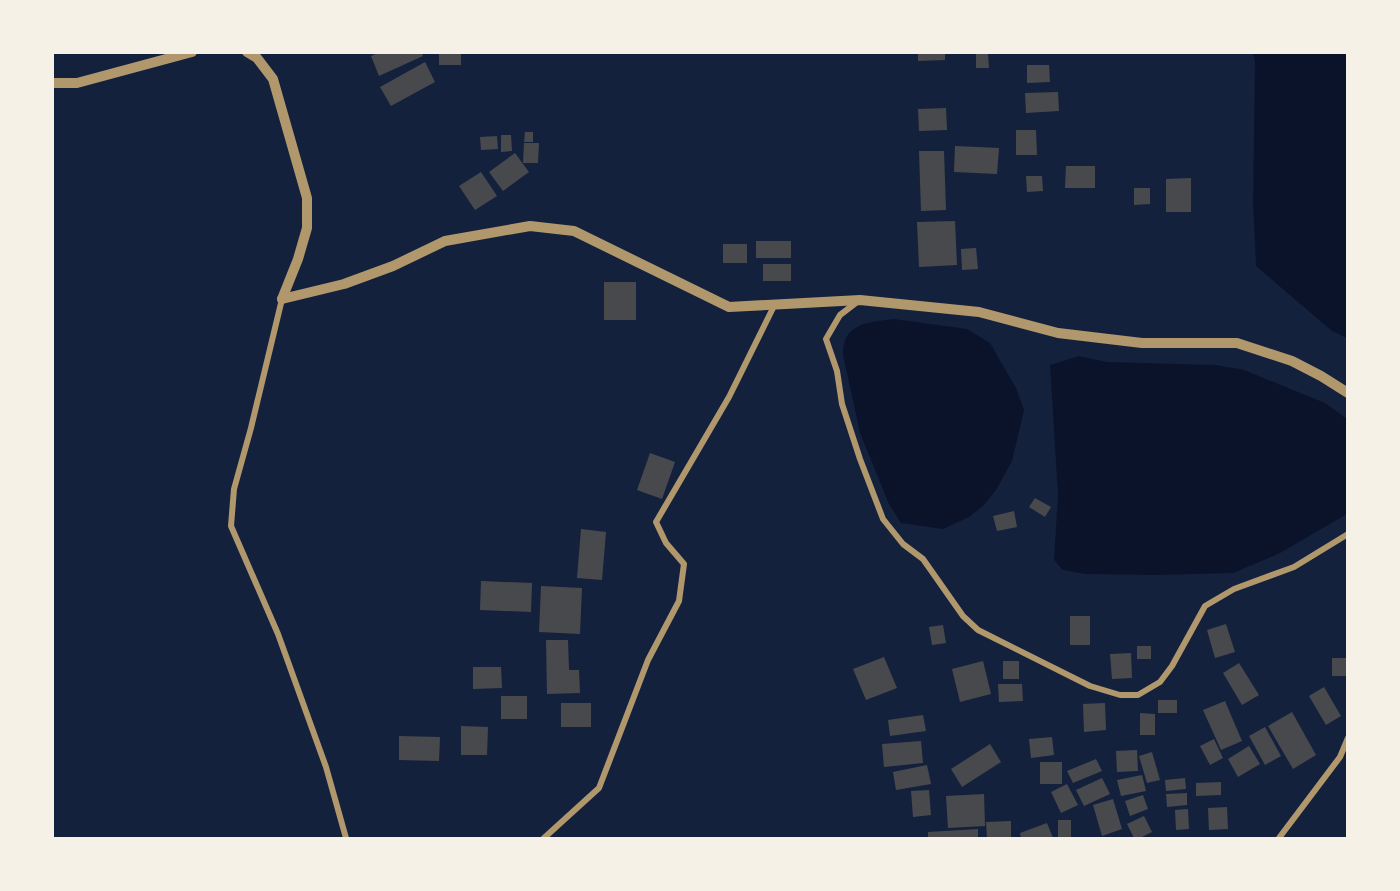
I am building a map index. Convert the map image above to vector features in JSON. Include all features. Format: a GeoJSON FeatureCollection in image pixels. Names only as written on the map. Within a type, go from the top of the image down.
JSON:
{"type":"FeatureCollection","features":[{"type":"Feature","properties":{"kind":"street"},"geometry":{"type":"LineString","coordinates":[[52,83],[77,83],[192,52]]}},
{"type":"Feature","properties":{"kind":"street"},"geometry":{"type":"LineString","coordinates":[[247,52],[257,58],[273,79],[307,198],[307,228],[298,259],[282,299],[252,428],[234,489],[231,526],[278,634],[326,767],[346,838]]}},
{"type":"Feature","properties":{"kind":"street"},"geometry":{"type":"LineString","coordinates":[[282,299],[344,284],[393,266],[445,241],[530,226],[574,231],[729,307],[860,300],[979,312],[1058,333],[1142,343],[1237,343],[1292,361],[1347,393]]}},
{"type":"Feature","properties":{"kind":"street"},"geometry":{"type":"LineString","coordinates":[[860,300],[840,315],[826,339],[837,372],[842,404],[883,519],[903,544],[923,559],[963,616],[978,630],[1090,686],[1120,695],[1138,695],[1160,682],[1172,666],[1205,606],[1234,590],[1294,567],[1347,534]]}},
{"type":"Feature","properties":{"kind":"street"},"geometry":{"type":"LineString","coordinates":[[544,838],[599,788],[648,660],[679,601],[684,564],[666,543],[656,522],[729,397],[774,306]]}},
{"type":"Feature","properties":{"kind":"street"},"geometry":{"type":"LineString","coordinates":[[1279,838],[1341,757],[1347,738]]}},
{"type":"Feature","properties":{"kind":"water"},"geometry":{"type":"Polygon","coordinates":[[[1253,53],[1347,53],[1347,338],[1332,331],[1256,266],[1253,204],[1255,62],[1253,53]]]}},
{"type":"Feature","properties":{"kind":"water"},"geometry":{"type":"Polygon","coordinates":[[[894,319],[967,329],[990,343],[1016,388],[1024,410],[1012,461],[996,490],[984,505],[969,517],[943,529],[901,523],[889,504],[860,433],[843,355],[844,344],[852,330],[859,326],[894,319]]]}},
{"type":"Feature","properties":{"kind":"water"},"geometry":{"type":"Polygon","coordinates":[[[1079,356],[1107,362],[1216,365],[1244,370],[1325,403],[1347,419],[1347,514],[1280,553],[1233,573],[1085,574],[1063,570],[1054,560],[1058,495],[1050,365],[1079,356]]]}},
{"type":"Feature","properties":{"kind":"building"},"geometry":{"type":"Polygon","coordinates":[[[380,52],[421,52],[423,56],[379,76],[371,56],[380,52]]]}},
{"type":"Feature","properties":{"kind":"building"},"geometry":{"type":"Polygon","coordinates":[[[439,52],[461,52],[461,65],[439,65],[439,52]]]}},
{"type":"Feature","properties":{"kind":"building"},"geometry":{"type":"Polygon","coordinates":[[[918,52],[945,52],[945,60],[918,61],[918,52]]]}},
{"type":"Feature","properties":{"kind":"building"},"geometry":{"type":"Polygon","coordinates":[[[976,53],[988,53],[989,68],[976,68],[976,53]]]}},
{"type":"Feature","properties":{"kind":"building"},"geometry":{"type":"Polygon","coordinates":[[[425,62],[435,82],[391,106],[380,87],[425,62]]]}},
{"type":"Feature","properties":{"kind":"building"},"geometry":{"type":"Polygon","coordinates":[[[1027,65],[1049,65],[1050,82],[1027,83],[1027,65]]]}},
{"type":"Feature","properties":{"kind":"building"},"geometry":{"type":"Polygon","coordinates":[[[1058,92],[1059,111],[1026,113],[1025,93],[1058,92]]]}},
{"type":"Feature","properties":{"kind":"building"},"geometry":{"type":"Polygon","coordinates":[[[946,108],[947,130],[919,131],[918,109],[946,108]]]}},
{"type":"Feature","properties":{"kind":"building"},"geometry":{"type":"Polygon","coordinates":[[[1016,130],[1036,130],[1037,155],[1016,155],[1016,130]]]}},
{"type":"Feature","properties":{"kind":"building"},"geometry":{"type":"Polygon","coordinates":[[[525,132],[533,132],[533,142],[524,142],[525,132]]]}},
{"type":"Feature","properties":{"kind":"building"},"geometry":{"type":"Polygon","coordinates":[[[501,135],[511,135],[512,151],[501,152],[501,135]]]}},
{"type":"Feature","properties":{"kind":"building"},"geometry":{"type":"Polygon","coordinates":[[[497,136],[498,149],[481,150],[480,137],[497,136]]]}},
{"type":"Feature","properties":{"kind":"building"},"geometry":{"type":"Polygon","coordinates":[[[524,143],[539,143],[538,163],[523,163],[524,143]]]}},
{"type":"Feature","properties":{"kind":"building"},"geometry":{"type":"Polygon","coordinates":[[[955,146],[999,148],[997,174],[954,172],[955,146]]]}},
{"type":"Feature","properties":{"kind":"building"},"geometry":{"type":"Polygon","coordinates":[[[919,151],[944,151],[946,210],[921,211],[919,151]]]}},
{"type":"Feature","properties":{"kind":"building"},"geometry":{"type":"Polygon","coordinates":[[[515,153],[529,172],[503,191],[489,172],[515,153]]]}},
{"type":"Feature","properties":{"kind":"building"},"geometry":{"type":"Polygon","coordinates":[[[1066,166],[1095,166],[1095,188],[1065,188],[1066,166]]]}},
{"type":"Feature","properties":{"kind":"building"},"geometry":{"type":"Polygon","coordinates":[[[481,172],[497,196],[475,210],[459,186],[481,172]]]}},
{"type":"Feature","properties":{"kind":"building"},"geometry":{"type":"Polygon","coordinates":[[[1026,176],[1042,176],[1043,191],[1027,192],[1026,176]]]}},
{"type":"Feature","properties":{"kind":"building"},"geometry":{"type":"Polygon","coordinates":[[[1191,178],[1191,212],[1166,212],[1166,179],[1191,178]]]}},
{"type":"Feature","properties":{"kind":"building"},"geometry":{"type":"Polygon","coordinates":[[[1134,188],[1150,188],[1150,204],[1134,205],[1134,188]]]}},
{"type":"Feature","properties":{"kind":"building"},"geometry":{"type":"Polygon","coordinates":[[[955,221],[957,265],[919,267],[917,222],[955,221]]]}},
{"type":"Feature","properties":{"kind":"building"},"geometry":{"type":"Polygon","coordinates":[[[756,241],[791,241],[791,258],[756,258],[756,241]]]}},
{"type":"Feature","properties":{"kind":"building"},"geometry":{"type":"Polygon","coordinates":[[[723,244],[747,244],[747,263],[723,263],[723,244]]]}},
{"type":"Feature","properties":{"kind":"building"},"geometry":{"type":"Polygon","coordinates":[[[976,248],[978,269],[962,270],[961,249],[976,248]]]}},
{"type":"Feature","properties":{"kind":"building"},"geometry":{"type":"Polygon","coordinates":[[[763,264],[791,264],[791,281],[763,281],[763,264]]]}},
{"type":"Feature","properties":{"kind":"building"},"geometry":{"type":"Polygon","coordinates":[[[604,282],[636,282],[636,320],[604,320],[604,282]]]}},
{"type":"Feature","properties":{"kind":"building"},"geometry":{"type":"Polygon","coordinates":[[[650,453],[675,462],[662,499],[637,490],[650,453]]]}},
{"type":"Feature","properties":{"kind":"building"},"geometry":{"type":"Polygon","coordinates":[[[1035,498],[1051,507],[1045,517],[1029,507],[1035,498]]]}},
{"type":"Feature","properties":{"kind":"building"},"geometry":{"type":"Polygon","coordinates":[[[1014,511],[1017,527],[997,531],[993,516],[1014,511]]]}},
{"type":"Feature","properties":{"kind":"building"},"geometry":{"type":"Polygon","coordinates":[[[581,529],[606,532],[602,580],[577,578],[581,529]]]}},
{"type":"Feature","properties":{"kind":"building"},"geometry":{"type":"Polygon","coordinates":[[[481,581],[532,583],[531,612],[480,610],[481,581]]]}},
{"type":"Feature","properties":{"kind":"building"},"geometry":{"type":"Polygon","coordinates":[[[541,586],[582,588],[580,634],[539,632],[541,586]]]}},
{"type":"Feature","properties":{"kind":"building"},"geometry":{"type":"Polygon","coordinates":[[[1070,616],[1090,616],[1090,645],[1070,645],[1070,616]]]}},
{"type":"Feature","properties":{"kind":"building"},"geometry":{"type":"Polygon","coordinates":[[[1226,624],[1235,652],[1215,658],[1207,630],[1226,624]]]}},
{"type":"Feature","properties":{"kind":"building"},"geometry":{"type":"Polygon","coordinates":[[[943,625],[946,643],[932,645],[929,627],[943,625]]]}},
{"type":"Feature","properties":{"kind":"building"},"geometry":{"type":"Polygon","coordinates":[[[546,640],[568,640],[569,670],[579,670],[580,693],[547,694],[546,640]]]}},
{"type":"Feature","properties":{"kind":"building"},"geometry":{"type":"Polygon","coordinates":[[[1137,646],[1151,646],[1151,659],[1137,659],[1137,646]]]}},
{"type":"Feature","properties":{"kind":"building"},"geometry":{"type":"Polygon","coordinates":[[[1131,653],[1132,678],[1112,679],[1110,654],[1131,653]]]}},
{"type":"Feature","properties":{"kind":"building"},"geometry":{"type":"Polygon","coordinates":[[[884,657],[897,688],[866,700],[853,669],[884,657]]]}},
{"type":"Feature","properties":{"kind":"building"},"geometry":{"type":"Polygon","coordinates":[[[1332,658],[1348,658],[1348,676],[1332,676],[1332,658]]]}},
{"type":"Feature","properties":{"kind":"building"},"geometry":{"type":"Polygon","coordinates":[[[983,661],[991,694],[960,702],[952,669],[983,661]]]}},
{"type":"Feature","properties":{"kind":"building"},"geometry":{"type":"Polygon","coordinates":[[[1003,661],[1019,661],[1019,679],[1003,679],[1003,661]]]}},
{"type":"Feature","properties":{"kind":"building"},"geometry":{"type":"Polygon","coordinates":[[[1239,663],[1259,695],[1242,705],[1223,673],[1239,663]]]}},
{"type":"Feature","properties":{"kind":"building"},"geometry":{"type":"Polygon","coordinates":[[[473,667],[501,667],[502,688],[473,689],[473,667]]]}},
{"type":"Feature","properties":{"kind":"building"},"geometry":{"type":"Polygon","coordinates":[[[998,684],[1022,684],[1023,701],[999,702],[998,684]]]}},
{"type":"Feature","properties":{"kind":"building"},"geometry":{"type":"Polygon","coordinates":[[[1324,687],[1341,716],[1326,725],[1309,696],[1324,687]]]}},
{"type":"Feature","properties":{"kind":"building"},"geometry":{"type":"Polygon","coordinates":[[[501,696],[527,696],[527,719],[501,719],[501,696]]]}},
{"type":"Feature","properties":{"kind":"building"},"geometry":{"type":"Polygon","coordinates":[[[1158,700],[1177,700],[1177,713],[1158,713],[1158,700]]]}},
{"type":"Feature","properties":{"kind":"building"},"geometry":{"type":"Polygon","coordinates":[[[1225,701],[1242,741],[1221,750],[1203,710],[1225,701]]]}},
{"type":"Feature","properties":{"kind":"building"},"geometry":{"type":"Polygon","coordinates":[[[561,703],[591,703],[591,727],[561,727],[561,703]]]}},
{"type":"Feature","properties":{"kind":"building"},"geometry":{"type":"Polygon","coordinates":[[[1105,703],[1106,730],[1084,732],[1083,704],[1105,703]]]}},
{"type":"Feature","properties":{"kind":"building"},"geometry":{"type":"Polygon","coordinates":[[[1292,712],[1316,755],[1293,769],[1268,726],[1292,712]]]}},
{"type":"Feature","properties":{"kind":"building"},"geometry":{"type":"Polygon","coordinates":[[[1140,713],[1155,714],[1155,735],[1140,735],[1140,713]]]}},
{"type":"Feature","properties":{"kind":"building"},"geometry":{"type":"Polygon","coordinates":[[[923,715],[926,731],[890,736],[888,720],[923,715]]]}},
{"type":"Feature","properties":{"kind":"building"},"geometry":{"type":"Polygon","coordinates":[[[461,726],[488,727],[487,755],[461,755],[461,726]]]}},
{"type":"Feature","properties":{"kind":"building"},"geometry":{"type":"Polygon","coordinates":[[[1265,727],[1281,756],[1265,765],[1249,736],[1265,727]]]}},
{"type":"Feature","properties":{"kind":"building"},"geometry":{"type":"Polygon","coordinates":[[[399,736],[440,737],[439,761],[399,760],[399,736]]]}},
{"type":"Feature","properties":{"kind":"building"},"geometry":{"type":"Polygon","coordinates":[[[1052,737],[1054,755],[1031,758],[1029,739],[1052,737]]]}},
{"type":"Feature","properties":{"kind":"building"},"geometry":{"type":"Polygon","coordinates":[[[1214,739],[1223,758],[1210,765],[1200,746],[1214,739]]]}},
{"type":"Feature","properties":{"kind":"building"},"geometry":{"type":"Polygon","coordinates":[[[921,741],[923,763],[884,767],[882,744],[921,741]]]}},
{"type":"Feature","properties":{"kind":"building"},"geometry":{"type":"Polygon","coordinates":[[[990,744],[1001,762],[962,787],[951,769],[990,744]]]}},
{"type":"Feature","properties":{"kind":"building"},"geometry":{"type":"Polygon","coordinates":[[[1249,746],[1260,764],[1238,777],[1228,759],[1249,746]]]}},
{"type":"Feature","properties":{"kind":"building"},"geometry":{"type":"Polygon","coordinates":[[[1137,750],[1138,771],[1117,772],[1116,751],[1137,750]]]}},
{"type":"Feature","properties":{"kind":"building"},"geometry":{"type":"Polygon","coordinates":[[[1152,752],[1160,780],[1147,783],[1139,756],[1152,752]]]}},
{"type":"Feature","properties":{"kind":"building"},"geometry":{"type":"Polygon","coordinates":[[[1096,759],[1102,771],[1073,783],[1067,771],[1096,759]]]}},
{"type":"Feature","properties":{"kind":"building"},"geometry":{"type":"Polygon","coordinates":[[[1040,762],[1062,762],[1062,784],[1040,784],[1040,762]]]}},
{"type":"Feature","properties":{"kind":"building"},"geometry":{"type":"Polygon","coordinates":[[[927,765],[931,784],[896,790],[893,772],[927,765]]]}},
{"type":"Feature","properties":{"kind":"building"},"geometry":{"type":"Polygon","coordinates":[[[1142,775],[1146,791],[1121,796],[1117,780],[1142,775]]]}},
{"type":"Feature","properties":{"kind":"building"},"geometry":{"type":"Polygon","coordinates":[[[1102,778],[1110,794],[1084,806],[1076,790],[1102,778]]]}},
{"type":"Feature","properties":{"kind":"building"},"geometry":{"type":"Polygon","coordinates":[[[1185,778],[1186,789],[1166,791],[1165,780],[1185,778]]]}},
{"type":"Feature","properties":{"kind":"building"},"geometry":{"type":"Polygon","coordinates":[[[1221,782],[1221,795],[1196,796],[1196,783],[1221,782]]]}},
{"type":"Feature","properties":{"kind":"building"},"geometry":{"type":"Polygon","coordinates":[[[1067,784],[1078,805],[1061,813],[1051,792],[1067,784]]]}},
{"type":"Feature","properties":{"kind":"building"},"geometry":{"type":"Polygon","coordinates":[[[929,790],[931,815],[913,817],[911,791],[929,790]]]}},
{"type":"Feature","properties":{"kind":"building"},"geometry":{"type":"Polygon","coordinates":[[[1187,793],[1187,805],[1167,807],[1166,794],[1187,793]]]}},
{"type":"Feature","properties":{"kind":"building"},"geometry":{"type":"Polygon","coordinates":[[[984,794],[985,826],[948,828],[946,796],[984,794]]]}},
{"type":"Feature","properties":{"kind":"building"},"geometry":{"type":"Polygon","coordinates":[[[1143,795],[1148,809],[1130,816],[1125,801],[1143,795]]]}},
{"type":"Feature","properties":{"kind":"building"},"geometry":{"type":"Polygon","coordinates":[[[1113,799],[1122,829],[1102,836],[1093,805],[1113,799]]]}},
{"type":"Feature","properties":{"kind":"building"},"geometry":{"type":"Polygon","coordinates":[[[1227,807],[1228,829],[1209,830],[1208,808],[1227,807]]]}},
{"type":"Feature","properties":{"kind":"building"},"geometry":{"type":"Polygon","coordinates":[[[1188,809],[1189,829],[1176,830],[1175,810],[1188,809]]]}},
{"type":"Feature","properties":{"kind":"building"},"geometry":{"type":"Polygon","coordinates":[[[1144,816],[1152,832],[1140,838],[1134,838],[1127,824],[1144,816]]]}},
{"type":"Feature","properties":{"kind":"building"},"geometry":{"type":"Polygon","coordinates":[[[1058,820],[1071,820],[1071,838],[1058,838],[1058,820]]]}},
{"type":"Feature","properties":{"kind":"building"},"geometry":{"type":"Polygon","coordinates":[[[1011,821],[1011,838],[987,838],[986,822],[1011,821]]]}},
{"type":"Feature","properties":{"kind":"building"},"geometry":{"type":"Polygon","coordinates":[[[1047,823],[1053,838],[1021,838],[1020,833],[1047,823]]]}},
{"type":"Feature","properties":{"kind":"building"},"geometry":{"type":"Polygon","coordinates":[[[978,829],[978,838],[928,838],[928,832],[978,829]]]}}]}
